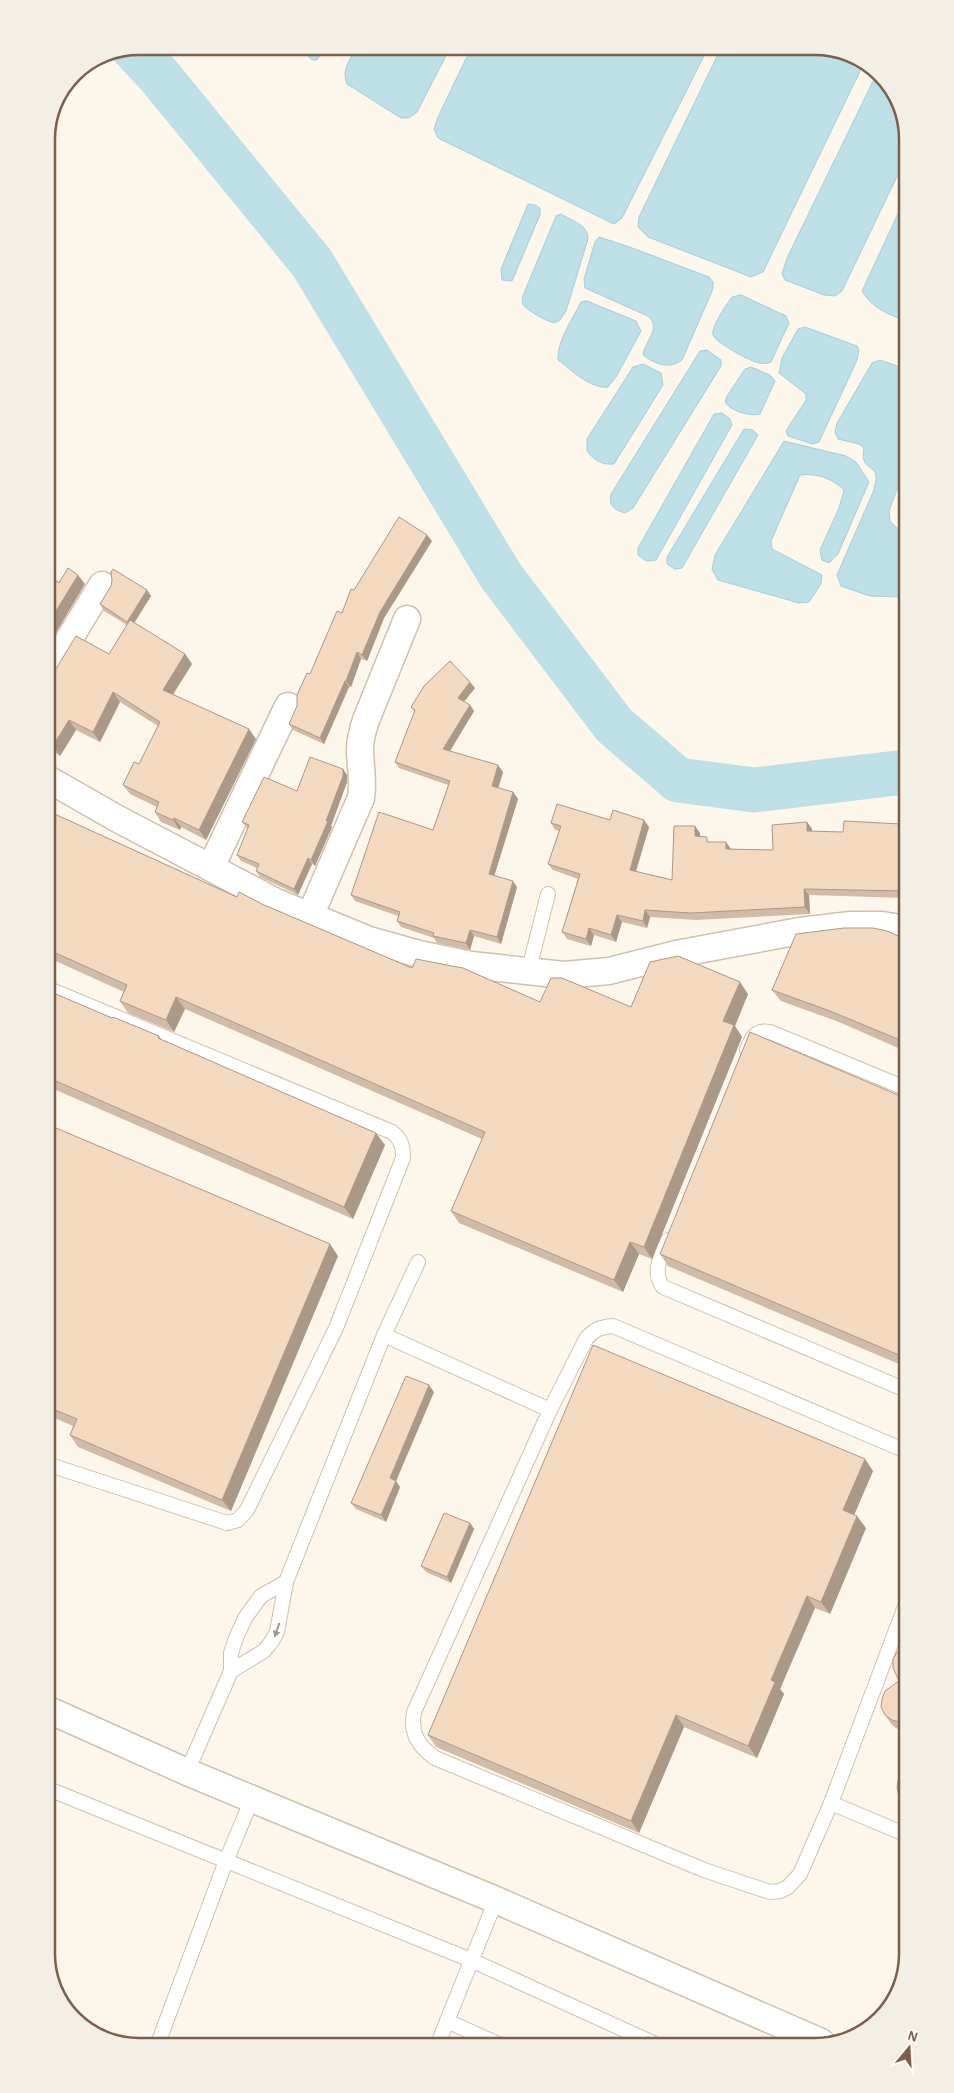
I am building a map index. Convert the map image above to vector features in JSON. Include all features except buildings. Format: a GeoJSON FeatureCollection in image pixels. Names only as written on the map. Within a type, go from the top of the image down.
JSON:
{"type":"FeatureCollection","features":[{"type":"Feature","properties":{"kind":"street"},"geometry":{"type":"LineString","coordinates":[[55,662],[102,585]]}},
{"type":"Feature","properties":{"kind":"street"},"geometry":{"type":"LineString","coordinates":[[310,916],[361,798],[363,785],[360,747],[362,735],[366,720],[407,619]]}},
{"type":"Feature","properties":{"kind":"street"},"geometry":{"type":"LineString","coordinates":[[211,868],[288,706]]}},
{"type":"Feature","properties":{"kind":"street"},"geometry":{"type":"LineString","coordinates":[[55,783],[116,818],[276,902],[369,940],[419,954],[471,965],[564,975],[609,970],[676,954],[809,930],[867,925],[899,928]]}},
{"type":"Feature","properties":{"kind":"street"},"geometry":{"type":"LineString","coordinates":[[55,1713],[187,1772],[496,1900],[812,2038]]}},
{"type":"Feature","properties":{"kind":"lane"},"geometry":{"type":"LineString","coordinates":[[528,972],[548,894]]}},
{"type":"Feature","properties":{"kind":"lane"},"geometry":{"type":"LineString","coordinates":[[55,992],[392,1132],[400,1140],[403,1152],[403,1158],[389,1196],[336,1328],[247,1510],[238,1520],[227,1523],[55,1467]]}},
{"type":"Feature","properties":{"kind":"lane"},"geometry":{"type":"LineString","coordinates":[[741,1064],[752,1037],[766,1031],[899,1086]]}},
{"type":"Feature","properties":{"kind":"lane"},"geometry":{"type":"LineString","coordinates":[[673,1228],[657,1270],[659,1282],[663,1286],[899,1387]]}},
{"type":"Feature","properties":{"kind":"lane"},"geometry":{"type":"LineString","coordinates":[[231,1671],[254,1658],[272,1641],[282,1614],[286,1582],[384,1335],[418,1262]]}},
{"type":"Feature","properties":{"kind":"lane"},"geometry":{"type":"LineString","coordinates":[[899,1448],[613,1326],[598,1328],[586,1339],[550,1410],[414,1712],[413,1731],[419,1745],[435,1758],[444,1762],[704,1870],[770,1892],[780,1891],[788,1887],[800,1874],[831,1803],[899,1622]]}},
{"type":"Feature","properties":{"kind":"lane"},"geometry":{"type":"LineString","coordinates":[[384,1335],[550,1410]]}},
{"type":"Feature","properties":{"kind":"lane"},"geometry":{"type":"LineString","coordinates":[[187,1772],[231,1671],[234,1646],[244,1618],[261,1596],[286,1582]]}},
{"type":"Feature","properties":{"kind":"lane"},"geometry":{"type":"LineString","coordinates":[[55,1792],[471,1960],[642,2038]]}},
{"type":"Feature","properties":{"kind":"lane"},"geometry":{"type":"LineString","coordinates":[[161,2038],[226,1861],[252,1799]]}},
{"type":"Feature","properties":{"kind":"lane"},"geometry":{"type":"LineString","coordinates":[[831,1803],[899,1832]]}},
{"type":"Feature","properties":{"kind":"lane"},"geometry":{"type":"LineString","coordinates":[[440,2038],[496,1900]]}},
{"type":"Feature","properties":{"kind":"lane"},"geometry":{"type":"LineString","coordinates":[[447,2021],[485,2038]]}},
{"type":"Feature","properties":{"kind":"water"},"geometry":{"type":"Polygon","coordinates":[[[307,55],[320,55],[317,60],[312,60],[307,55]]]}},
{"type":"Feature","properties":{"kind":"water"},"geometry":{"type":"Polygon","coordinates":[[[352,55],[446,55],[417,112],[409,118],[401,118],[347,84],[345,74],[352,55]]]}},
{"type":"Feature","properties":{"kind":"water"},"geometry":{"type":"Polygon","coordinates":[[[468,55],[704,55],[622,218],[614,224],[438,138],[434,129],[468,55]]]}},
{"type":"Feature","properties":{"kind":"water"},"geometry":{"type":"Polygon","coordinates":[[[718,55],[820,55],[842,59],[861,69],[763,272],[751,277],[648,237],[638,227],[639,217],[718,55]]]}},
{"type":"Feature","properties":{"kind":"water"},"geometry":{"type":"Polygon","coordinates":[[[874,80],[885,93],[895,112],[899,139],[899,172],[842,291],[835,296],[824,295],[785,280],[782,274],[787,258],[874,80]]]}},
{"type":"Feature","properties":{"kind":"water"},"geometry":{"type":"Polygon","coordinates":[[[528,204],[540,208],[540,215],[512,281],[502,280],[501,269],[528,204]]]}},
{"type":"Feature","properties":{"kind":"water"},"geometry":{"type":"Polygon","coordinates":[[[899,212],[899,318],[875,306],[862,291],[899,212]]]}},
{"type":"Feature","properties":{"kind":"water"},"geometry":{"type":"Polygon","coordinates":[[[561,214],[582,226],[588,239],[566,311],[560,320],[554,323],[541,318],[526,308],[523,305],[522,298],[556,216],[561,214]]]}},
{"type":"Feature","properties":{"kind":"water"},"geometry":{"type":"Polygon","coordinates":[[[599,237],[709,277],[713,282],[713,289],[682,360],[672,365],[662,365],[643,355],[653,330],[652,321],[648,316],[585,288],[584,279],[595,242],[599,237]]]}},
{"type":"Feature","properties":{"kind":"water"},"geometry":{"type":"Polygon","coordinates":[[[741,295],[786,316],[789,323],[771,362],[760,363],[752,361],[725,346],[713,335],[714,327],[723,309],[732,297],[741,295]]]}},
{"type":"Feature","properties":{"kind":"water"},"geometry":{"type":"Polygon","coordinates":[[[587,301],[636,321],[641,331],[616,377],[608,387],[601,387],[588,382],[558,360],[560,345],[566,330],[581,302],[587,301]]]}},
{"type":"Feature","properties":{"kind":"water"},"geometry":{"type":"Polygon","coordinates":[[[805,327],[857,346],[859,351],[857,360],[819,442],[813,444],[788,436],[786,431],[806,400],[806,394],[779,373],[782,358],[798,329],[805,327]]]}},
{"type":"Feature","properties":{"kind":"water"},"geometry":{"type":"Polygon","coordinates":[[[707,350],[721,360],[721,366],[633,508],[625,513],[618,510],[611,504],[611,494],[700,351],[707,350]]]}},
{"type":"Feature","properties":{"kind":"water"},"geometry":{"type":"Polygon","coordinates":[[[880,360],[899,367],[899,484],[889,511],[890,521],[899,529],[899,597],[870,596],[841,586],[837,575],[874,490],[876,479],[875,473],[864,460],[864,448],[859,444],[838,439],[835,432],[837,423],[872,363],[880,360]]]}},
{"type":"Feature","properties":{"kind":"water"},"geometry":{"type":"Polygon","coordinates":[[[643,364],[661,373],[663,385],[614,464],[605,464],[592,457],[587,451],[587,439],[633,367],[643,364]]]}},
{"type":"Feature","properties":{"kind":"water"},"geometry":{"type":"Polygon","coordinates":[[[751,367],[770,375],[775,381],[760,414],[756,415],[736,411],[725,402],[745,369],[751,367]]]}},
{"type":"Feature","properties":{"kind":"water"},"geometry":{"type":"Polygon","coordinates":[[[722,413],[730,419],[732,425],[656,560],[646,561],[638,555],[638,548],[714,414],[722,413]]]}},
{"type":"Feature","properties":{"kind":"water"},"geometry":{"type":"Polygon","coordinates":[[[744,429],[753,430],[758,435],[682,568],[675,569],[667,564],[667,557],[744,429]]]}},
{"type":"Feature","properties":{"kind":"water"},"geometry":{"type":"Polygon","coordinates":[[[784,441],[846,456],[856,462],[869,482],[838,554],[829,563],[822,560],[820,550],[839,508],[844,490],[824,477],[800,475],[771,541],[772,549],[822,575],[821,584],[809,602],[799,603],[718,580],[712,569],[715,555],[784,441]]]}},
{"type":"Feature","properties":{"kind":"waterway"},"geometry":{"type":"LineString","coordinates":[[140,55],[160,77],[312,263],[501,576],[614,725],[678,780],[754,790],[899,773]]}}]}
